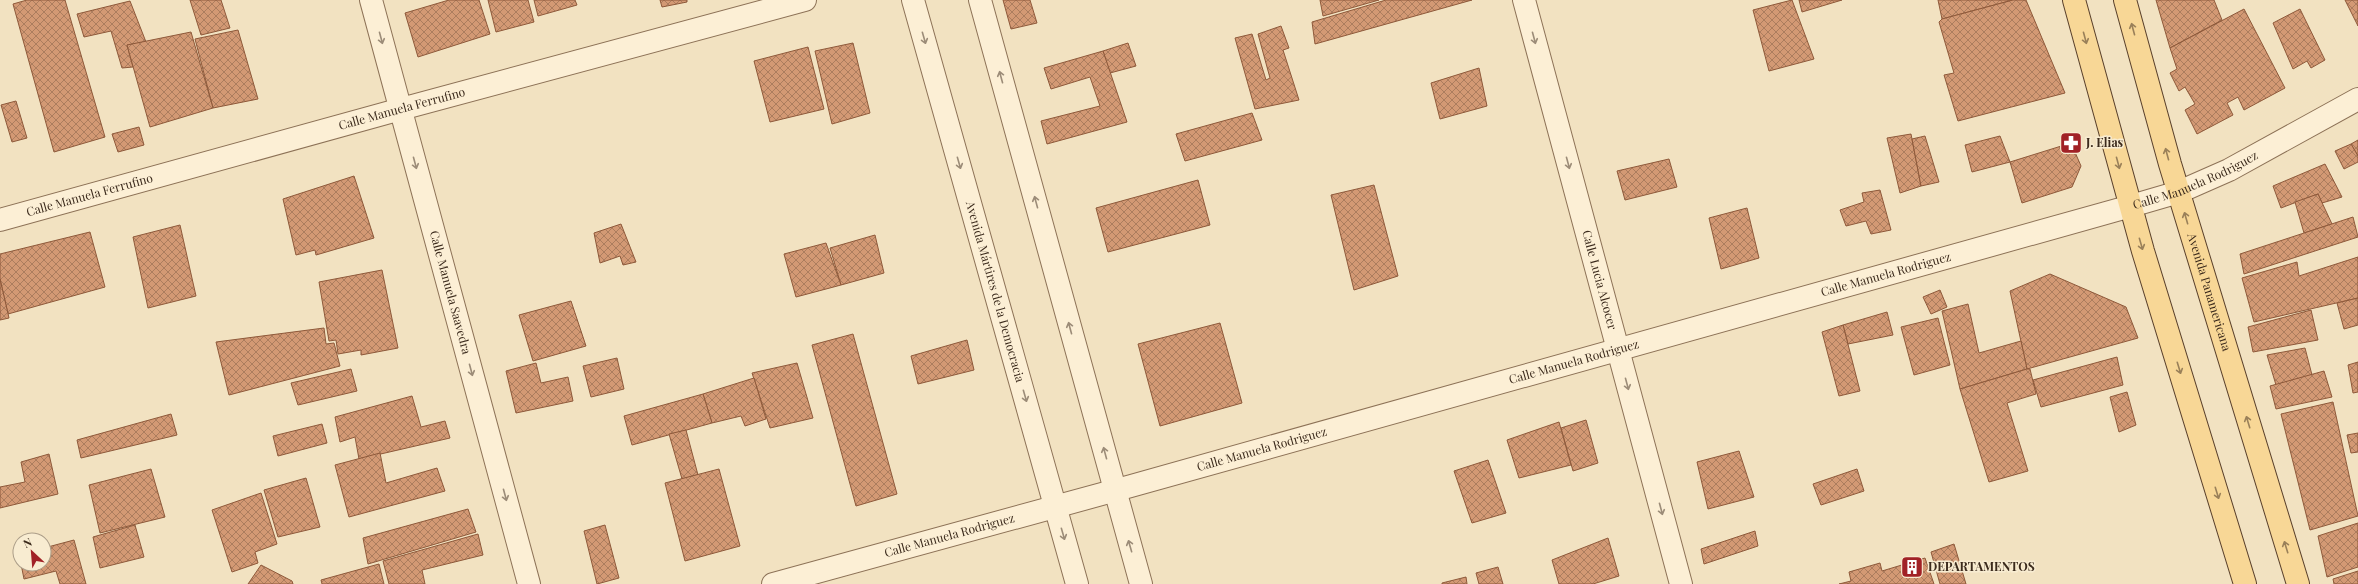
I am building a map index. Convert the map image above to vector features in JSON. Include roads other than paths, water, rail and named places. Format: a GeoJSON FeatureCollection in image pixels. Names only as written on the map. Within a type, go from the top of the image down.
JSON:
{"type":"FeatureCollection","features":[{"type":"Feature","properties":{"kind":"main road"},"geometry":{"type":"LineString","coordinates":[[2074,0],[2131,206],[2245,584]]}},
{"type":"Feature","properties":{"kind":"main road","name":"Avenida Panamericana"},"geometry":{"type":"LineString","coordinates":[[2125,0],[2178,192],[2298,584]]}},
{"type":"Feature","properties":{"kind":"street","name":"Calle Manuela Saavedra"},"geometry":{"type":"LineString","coordinates":[[371,0],[529,584]]}},
{"type":"Feature","properties":{"kind":"street","name":"Calle Manuela Ferrufino"},"geometry":{"type":"LineString","coordinates":[[0,220],[401,109],[805,0]]}},
{"type":"Feature","properties":{"kind":"street","name":"Avenida Mártires de la Democracia"},"geometry":{"type":"LineString","coordinates":[[913,0],[1077,584]]}},
{"type":"Feature","properties":{"kind":"street"},"geometry":{"type":"LineString","coordinates":[[980,0],[1141,584]]}},
{"type":"Feature","properties":{"kind":"street","name":"Calle Lucia Alcocer"},"geometry":{"type":"LineString","coordinates":[[1524,0],[1681,584]]}},
{"type":"Feature","properties":{"kind":"street","name":"Calle Manuela Rodriguez"},"geometry":{"type":"LineString","coordinates":[[774,584],[1055,506],[1115,491],[2178,192],[2229,170],[2358,99]]}},
{"type":"Feature","properties":{"kind":"place","name":"J. Elias"},"geometry":{"type":"Point","coordinates":[2071,143]}},
{"type":"Feature","properties":{"kind":"place","name":"DEPARTAMENTOS"},"geometry":{"type":"Point","coordinates":[1912,567]}}]}
